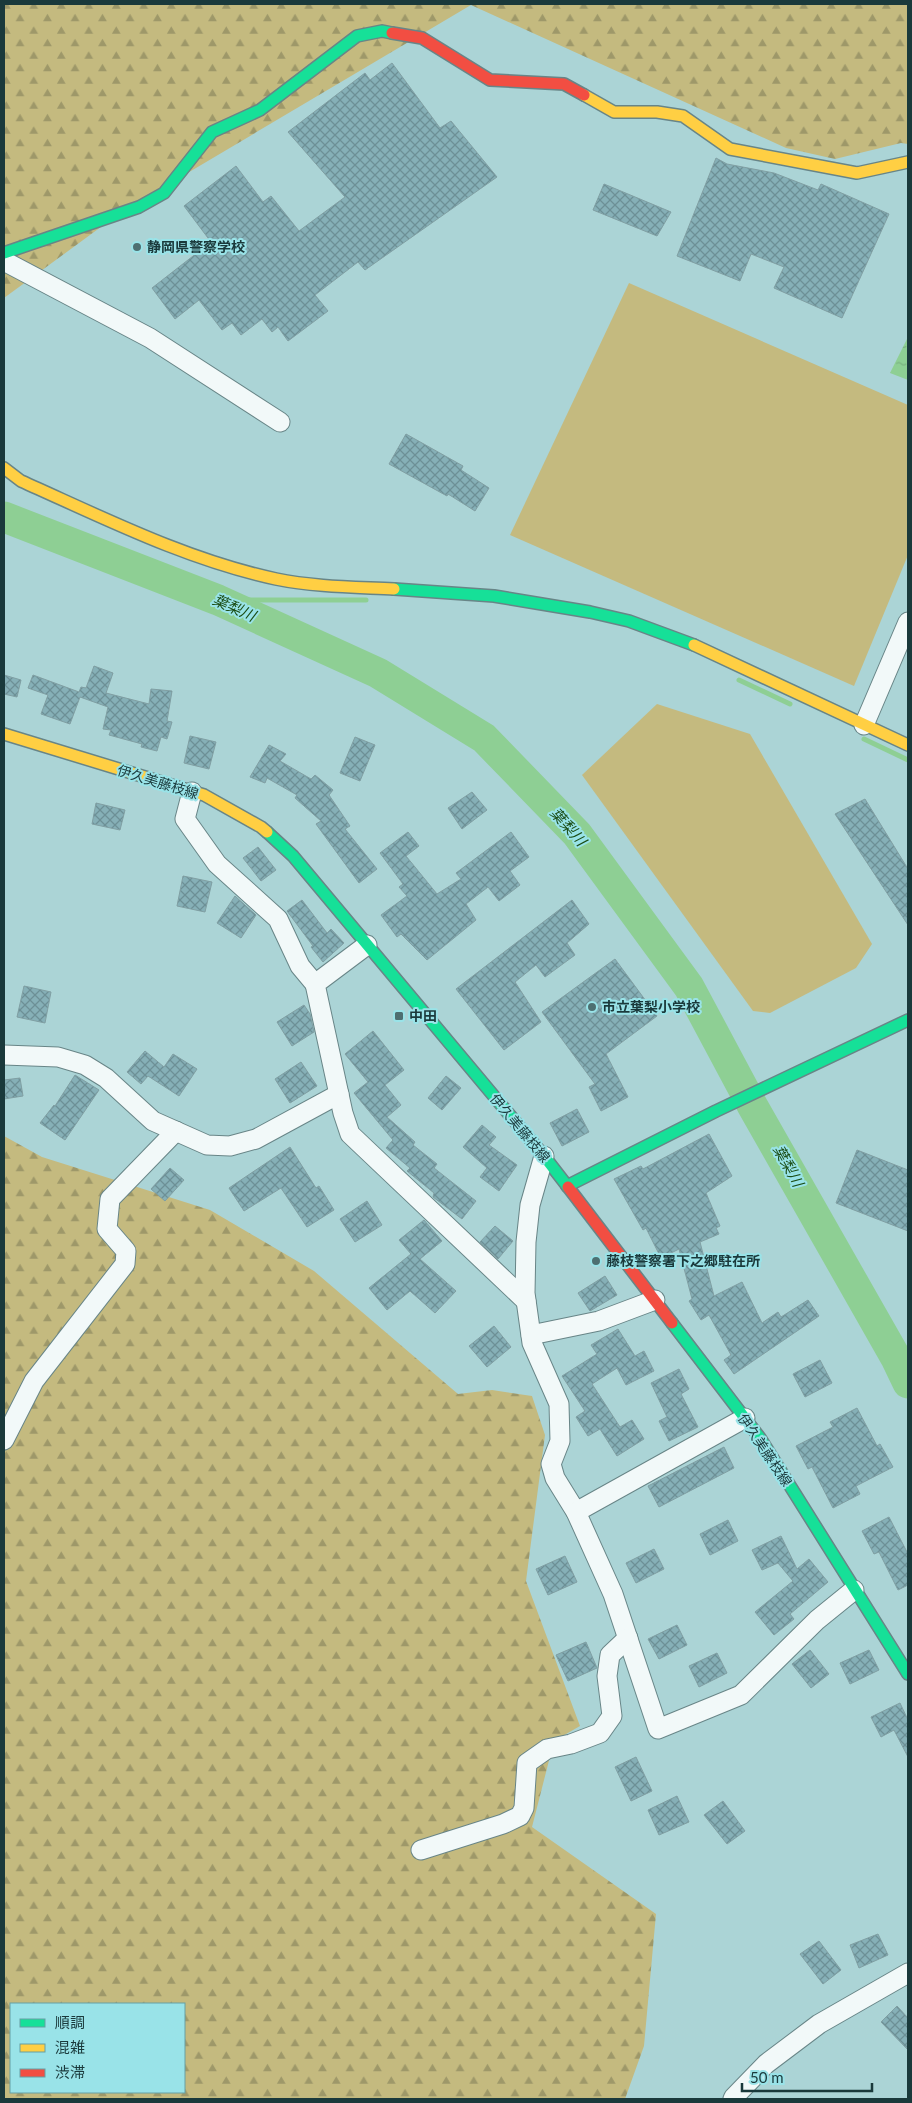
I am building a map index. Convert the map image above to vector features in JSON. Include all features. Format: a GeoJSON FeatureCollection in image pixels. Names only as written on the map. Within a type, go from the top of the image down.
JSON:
{"type":"FeatureCollection","features":[{"type":"Feature","properties":{"kind":"street"},"geometry":{"type":"LineString","coordinates":[[4,253],[139,206],[164,193],[212,132],[260,110],[357,36],[382,31],[422,38],[490,80],[564,84],[614,112],[657,112],[683,116],[730,149],[857,172],[908,162]]}},
{"type":"Feature","properties":{"kind":"street"},"geometry":{"type":"LineString","coordinates":[[4,261],[150,338],[280,422]]}},
{"type":"Feature","properties":{"kind":"street"},"geometry":{"type":"LineString","coordinates":[[4,468],[21,481],[164,544],[217,563],[277,579],[318,584],[494,596],[590,612],[629,621],[700,647],[908,745]]}},
{"type":"Feature","properties":{"kind":"street"},"geometry":{"type":"LineString","coordinates":[[864,725],[908,622]]}},
{"type":"Feature","properties":{"kind":"street","name":"伊久美藤枝線"},"geometry":{"type":"LineString","coordinates":[[4,734],[204,795],[261,827],[293,856],[544,1156],[745,1418],[760,1438],[908,1674]]}},
{"type":"Feature","properties":{"kind":"street"},"geometry":{"type":"LineString","coordinates":[[192,792],[186,819],[197,837],[216,864],[278,919],[300,966],[315,984],[339,1094],[350,1134],[526,1301]]}},
{"type":"Feature","properties":{"kind":"street"},"geometry":{"type":"LineString","coordinates":[[315,984],[367,945]]}},
{"type":"Feature","properties":{"kind":"street"},"geometry":{"type":"LineString","coordinates":[[567,1186],[716,1111],[908,1020]]}},
{"type":"Feature","properties":{"kind":"street"},"geometry":{"type":"LineString","coordinates":[[4,1055],[58,1057],[85,1065],[106,1078],[153,1121],[207,1145],[230,1146],[256,1139],[339,1094]]}},
{"type":"Feature","properties":{"kind":"street"},"geometry":{"type":"LineString","coordinates":[[4,1440],[34,1381],[125,1264],[126,1251],[107,1229],[110,1199],[176,1131]]}},
{"type":"Feature","properties":{"kind":"street"},"geometry":{"type":"LineString","coordinates":[[544,1156],[530,1205],[526,1242],[526,1301],[532,1343],[559,1404],[560,1441],[551,1464],[555,1478],[576,1512],[613,1594],[658,1729],[741,1695],[817,1620],[854,1590]]}},
{"type":"Feature","properties":{"kind":"street"},"geometry":{"type":"LineString","coordinates":[[531,1335],[598,1321],[654,1300]]}},
{"type":"Feature","properties":{"kind":"street"},"geometry":{"type":"LineString","coordinates":[[576,1512],[745,1418]]}},
{"type":"Feature","properties":{"kind":"street"},"geometry":{"type":"LineString","coordinates":[[421,1850],[503,1824],[520,1816],[524,1808],[527,1763],[547,1749],[572,1744],[600,1733],[612,1716],[608,1676],[610,1655],[628,1638]]}},
{"type":"Feature","properties":{"kind":"street"},"geometry":{"type":"LineString","coordinates":[[733,2099],[766,2064],[819,2024],[908,1973]]}},
{"type":"Feature","properties":{"kind":"green space"},"geometry":{"type":"Polygon","coordinates":[[[4,4],[908,4],[908,144],[901,143],[835,159],[786,148],[471,5],[120,213],[4,298],[4,4]]]}},
{"type":"Feature","properties":{"kind":"green space"},"geometry":{"type":"Polygon","coordinates":[[[629,283],[908,405],[908,555],[854,686],[510,535],[629,283]]]}},
{"type":"Feature","properties":{"kind":"green space"},"geometry":{"type":"Polygon","coordinates":[[[657,704],[750,734],[872,944],[856,968],[770,1013],[753,1011],[582,775],[657,704]]]}},
{"type":"Feature","properties":{"kind":"green space"},"geometry":{"type":"Polygon","coordinates":[[[4,1136],[42,1157],[210,1210],[314,1271],[458,1394],[492,1390],[532,1396],[545,1435],[526,1581],[580,1726],[554,1741],[532,1827],[656,1914],[644,2046],[625,2099],[4,2099],[4,1136]]]}},
{"type":"Feature","properties":{"kind":"water"},"geometry":{"type":"Polygon","coordinates":[[[908,337],[908,380],[890,373],[908,337]]]}},
{"type":"Feature","properties":{"kind":"building"},"geometry":{"type":"Polygon","coordinates":[[[392,63],[440,128],[451,121],[497,177],[365,270],[358,262],[315,295],[328,311],[288,341],[278,327],[272,332],[262,319],[241,335],[232,323],[222,330],[199,300],[175,319],[152,288],[211,242],[184,206],[236,166],[263,202],[271,196],[299,231],[345,197],[288,132],[365,73],[370,80],[392,63]]]}},
{"type":"Feature","properties":{"kind":"building"},"geometry":{"type":"Polygon","coordinates":[[[716,158],[727,164],[774,173],[818,190],[821,184],[889,214],[842,318],[774,288],[784,267],[751,254],[740,281],[677,256],[716,158]]]}},
{"type":"Feature","properties":{"kind":"building"},"geometry":{"type":"Polygon","coordinates":[[[604,184],[671,212],[657,236],[593,210],[604,184]]]}},
{"type":"Feature","properties":{"kind":"building"},"geometry":{"type":"Polygon","coordinates":[[[406,434],[463,466],[461,470],[489,488],[475,511],[448,494],[447,496],[389,464],[406,434]]]}},
{"type":"Feature","properties":{"kind":"building"},"geometry":{"type":"Polygon","coordinates":[[[94,666],[113,673],[106,693],[149,704],[151,689],[172,691],[167,721],[172,722],[167,739],[161,737],[157,751],[141,747],[142,744],[109,735],[111,730],[103,729],[108,707],[80,697],[70,724],[41,714],[48,695],[28,688],[33,675],[79,692],[81,687],[86,688],[94,666]]]}},
{"type":"Feature","properties":{"kind":"building"},"geometry":{"type":"Polygon","coordinates":[[[4,675],[21,680],[17,697],[4,694],[4,675]]]}},
{"type":"Feature","properties":{"kind":"building"},"geometry":{"type":"Polygon","coordinates":[[[190,736],[216,742],[209,769],[184,763],[190,736]]]}},
{"type":"Feature","properties":{"kind":"building"},"geometry":{"type":"Polygon","coordinates":[[[355,737],[375,745],[360,781],[340,773],[355,737]]]}},
{"type":"Feature","properties":{"kind":"building"},"geometry":{"type":"Polygon","coordinates":[[[269,745],[286,754],[280,761],[311,779],[315,775],[333,790],[329,795],[350,826],[345,829],[377,869],[359,883],[316,824],[321,821],[295,798],[297,795],[267,778],[265,783],[250,777],[269,745]]]}},
{"type":"Feature","properties":{"kind":"building"},"geometry":{"type":"Polygon","coordinates":[[[472,792],[487,810],[462,829],[448,808],[472,792]]]}},
{"type":"Feature","properties":{"kind":"building"},"geometry":{"type":"Polygon","coordinates":[[[865,799],[908,869],[908,925],[835,814],[865,799]]]}},
{"type":"Feature","properties":{"kind":"building"},"geometry":{"type":"Polygon","coordinates":[[[96,803],[125,810],[120,830],[92,824],[96,803]]]}},
{"type":"Feature","properties":{"kind":"building"},"geometry":{"type":"Polygon","coordinates":[[[408,832],[419,846],[406,856],[437,894],[461,879],[456,873],[511,832],[529,857],[510,871],[520,885],[499,901],[488,887],[466,904],[476,920],[427,960],[401,934],[397,937],[381,915],[407,896],[399,887],[403,884],[380,853],[408,832]]]}},
{"type":"Feature","properties":{"kind":"building"},"geometry":{"type":"Polygon","coordinates":[[[258,847],[276,870],[261,881],[243,858],[258,847]]]}},
{"type":"Feature","properties":{"kind":"building"},"geometry":{"type":"Polygon","coordinates":[[[183,876],[212,882],[205,912],[177,906],[183,876]]]}},
{"type":"Feature","properties":{"kind":"building"},"geometry":{"type":"Polygon","coordinates":[[[235,896],[256,915],[241,938],[217,923],[235,896]]]}},
{"type":"Feature","properties":{"kind":"building"},"geometry":{"type":"Polygon","coordinates":[[[302,900],[327,933],[331,929],[344,943],[323,962],[287,911],[302,900]]]}},
{"type":"Feature","properties":{"kind":"building"},"geometry":{"type":"Polygon","coordinates":[[[572,900],[589,924],[567,943],[575,955],[545,977],[536,965],[515,982],[541,1022],[504,1050],[456,989],[572,900]]]}},
{"type":"Feature","properties":{"kind":"building"},"geometry":{"type":"Polygon","coordinates":[[[615,959],[657,1016],[606,1054],[628,1097],[601,1111],[589,1087],[595,1084],[542,1012],[615,959]]]}},
{"type":"Feature","properties":{"kind":"building"},"geometry":{"type":"Polygon","coordinates":[[[24,986],[51,992],[45,1023],[17,1017],[24,986]]]}},
{"type":"Feature","properties":{"kind":"building"},"geometry":{"type":"Polygon","coordinates":[[[304,1005],[310,1014],[314,1032],[292,1046],[277,1022],[304,1005]]]}},
{"type":"Feature","properties":{"kind":"building"},"geometry":{"type":"Polygon","coordinates":[[[373,1031],[404,1070],[385,1085],[401,1105],[387,1117],[415,1142],[413,1145],[437,1164],[434,1168],[476,1201],[462,1219],[433,1197],[434,1193],[407,1171],[410,1168],[386,1148],[393,1140],[354,1093],[368,1082],[345,1054],[373,1031]]]}},
{"type":"Feature","properties":{"kind":"building"},"geometry":{"type":"Polygon","coordinates":[[[145,1051],[164,1067],[173,1054],[197,1069],[179,1096],[148,1076],[141,1084],[127,1072],[145,1051]]]}},
{"type":"Feature","properties":{"kind":"building"},"geometry":{"type":"Polygon","coordinates":[[[301,1062],[317,1086],[290,1103],[275,1079],[301,1062]]]}},
{"type":"Feature","properties":{"kind":"building"},"geometry":{"type":"Polygon","coordinates":[[[75,1075],[99,1090],[65,1140],[40,1123],[55,1106],[75,1075]]]}},
{"type":"Feature","properties":{"kind":"building"},"geometry":{"type":"Polygon","coordinates":[[[446,1076],[461,1088],[442,1110],[428,1098],[446,1076]]]}},
{"type":"Feature","properties":{"kind":"building"},"geometry":{"type":"Polygon","coordinates":[[[20,1078],[23,1096],[4,1099],[4,1080],[20,1078]]]}},
{"type":"Feature","properties":{"kind":"building"},"geometry":{"type":"Polygon","coordinates":[[[577,1109],[589,1132],[562,1146],[550,1123],[577,1109]]]}},
{"type":"Feature","properties":{"kind":"building"},"geometry":{"type":"Polygon","coordinates":[[[482,1125],[496,1137],[489,1145],[517,1165],[499,1191],[480,1177],[487,1168],[463,1147],[482,1125]]]}},
{"type":"Feature","properties":{"kind":"building"},"geometry":{"type":"Polygon","coordinates":[[[709,1134],[732,1176],[706,1193],[720,1226],[716,1228],[719,1234],[700,1242],[714,1296],[742,1282],[762,1323],[778,1312],[781,1317],[808,1300],[819,1316],[734,1374],[724,1360],[731,1355],[709,1315],[701,1320],[689,1301],[692,1299],[679,1249],[661,1258],[646,1228],[643,1230],[614,1179],[641,1166],[643,1169],[709,1134]]]}},
{"type":"Feature","properties":{"kind":"building"},"geometry":{"type":"Polygon","coordinates":[[[290,1147],[316,1188],[319,1186],[334,1210],[307,1227],[281,1188],[244,1211],[229,1188],[290,1147]]]}},
{"type":"Feature","properties":{"kind":"building"},"geometry":{"type":"Polygon","coordinates":[[[857,1150],[908,1170],[908,1231],[836,1203],[857,1150]]]}},
{"type":"Feature","properties":{"kind":"building"},"geometry":{"type":"Polygon","coordinates":[[[170,1168],[184,1180],[165,1201],[151,1189],[170,1168]]]}},
{"type":"Feature","properties":{"kind":"building"},"geometry":{"type":"Polygon","coordinates":[[[367,1201],[382,1225],[355,1242],[340,1219],[367,1201]]]}},
{"type":"Feature","properties":{"kind":"building"},"geometry":{"type":"Polygon","coordinates":[[[424,1220],[442,1241],[420,1259],[456,1291],[435,1313],[410,1291],[387,1310],[369,1288],[411,1254],[399,1240],[424,1220]]]}},
{"type":"Feature","properties":{"kind":"building"},"geometry":{"type":"Polygon","coordinates":[[[495,1226],[513,1241],[498,1259],[480,1242],[495,1226]]]}},
{"type":"Feature","properties":{"kind":"building"},"geometry":{"type":"Polygon","coordinates":[[[605,1276],[617,1295],[590,1311],[578,1293],[605,1276]]]}},
{"type":"Feature","properties":{"kind":"building"},"geometry":{"type":"Polygon","coordinates":[[[494,1326],[511,1347],[487,1367],[469,1346],[494,1326]]]}},
{"type":"Feature","properties":{"kind":"building"},"geometry":{"type":"Polygon","coordinates":[[[618,1329],[635,1356],[644,1351],[654,1371],[626,1385],[617,1368],[592,1384],[620,1427],[632,1420],[644,1439],[617,1456],[600,1429],[588,1436],[576,1417],[585,1411],[562,1376],[597,1354],[591,1345],[618,1329]]]}},
{"type":"Feature","properties":{"kind":"building"},"geometry":{"type":"Polygon","coordinates":[[[820,1360],[832,1383],[805,1397],[793,1374],[820,1360]]]}},
{"type":"Feature","properties":{"kind":"building"},"geometry":{"type":"Polygon","coordinates":[[[679,1369],[689,1389],[681,1394],[698,1427],[669,1441],[659,1421],[667,1417],[651,1383],[679,1369]]]}},
{"type":"Feature","properties":{"kind":"building"},"geometry":{"type":"Polygon","coordinates":[[[857,1408],[877,1446],[880,1444],[893,1467],[856,1486],[860,1494],[833,1508],[812,1467],[808,1469],[796,1446],[833,1427],[830,1422],[857,1408]]]}},
{"type":"Feature","properties":{"kind":"building"},"geometry":{"type":"Polygon","coordinates":[[[724,1447],[734,1468],[659,1507],[648,1486],[724,1447]]]}},
{"type":"Feature","properties":{"kind":"building"},"geometry":{"type":"Polygon","coordinates":[[[889,1517],[908,1554],[908,1585],[898,1590],[879,1552],[874,1554],[862,1531],[889,1517]]]}},
{"type":"Feature","properties":{"kind":"building"},"geometry":{"type":"Polygon","coordinates":[[[728,1520],[738,1541],[710,1555],[700,1534],[728,1520]]]}},
{"type":"Feature","properties":{"kind":"building"},"geometry":{"type":"Polygon","coordinates":[[[781,1536],[797,1569],[809,1559],[828,1582],[790,1614],[794,1619],[774,1635],[755,1612],[793,1581],[778,1563],[762,1570],[752,1550],[781,1536]]]}},
{"type":"Feature","properties":{"kind":"building"},"geometry":{"type":"Polygon","coordinates":[[[654,1549],[664,1569],[636,1583],[626,1563],[654,1549]]]}},
{"type":"Feature","properties":{"kind":"building"},"geometry":{"type":"Polygon","coordinates":[[[565,1556],[577,1582],[548,1595],[536,1569],[565,1556]]]}},
{"type":"Feature","properties":{"kind":"building"},"geometry":{"type":"Polygon","coordinates":[[[677,1625],[687,1645],[659,1659],[648,1639],[677,1625]]]}},
{"type":"Feature","properties":{"kind":"building"},"geometry":{"type":"Polygon","coordinates":[[[586,1642],[597,1668],[568,1681],[556,1655],[586,1642]]]}},
{"type":"Feature","properties":{"kind":"building"},"geometry":{"type":"Polygon","coordinates":[[[810,1650],[829,1674],[811,1688],[792,1664],[810,1650]]]}},
{"type":"Feature","properties":{"kind":"building"},"geometry":{"type":"Polygon","coordinates":[[[869,1650],[879,1670],[850,1684],[840,1663],[869,1650]]]}},
{"type":"Feature","properties":{"kind":"building"},"geometry":{"type":"Polygon","coordinates":[[[717,1653],[727,1673],[699,1687],[689,1666],[717,1653]]]}},
{"type":"Feature","properties":{"kind":"building"},"geometry":{"type":"Polygon","coordinates":[[[900,1703],[908,1720],[908,1757],[894,1730],[881,1737],[871,1717],[900,1703]]]}},
{"type":"Feature","properties":{"kind":"building"},"geometry":{"type":"Polygon","coordinates":[[[636,1757],[652,1791],[631,1801],[615,1767],[636,1757]]]}},
{"type":"Feature","properties":{"kind":"building"},"geometry":{"type":"Polygon","coordinates":[[[677,1796],[689,1822],[659,1835],[648,1810],[677,1796]]]}},
{"type":"Feature","properties":{"kind":"building"},"geometry":{"type":"Polygon","coordinates":[[[723,1801],[745,1831],[727,1844],[704,1815],[723,1801]]]}},
{"type":"Feature","properties":{"kind":"building"},"geometry":{"type":"Polygon","coordinates":[[[878,1934],[888,1955],[859,1968],[850,1945],[878,1934]]]}},
{"type":"Feature","properties":{"kind":"building"},"geometry":{"type":"Polygon","coordinates":[[[819,1941],[841,1970],[823,1984],[800,1954],[819,1941]]]}},
{"type":"Feature","properties":{"kind":"building"},"geometry":{"type":"Polygon","coordinates":[[[897,2006],[908,2018],[908,2050],[881,2022],[897,2006]]]}},
{"type":"Feature","properties":{"kind":"waterway","name":"葉梨川"},"geometry":{"type":"LineString","coordinates":[[4,517],[218,600],[378,673],[484,738],[577,834],[689,987],[752,1105],[896,1358],[908,1383]]}},
{"type":"Feature","properties":{"kind":"waterway"},"geometry":{"type":"LineString","coordinates":[[218,600],[366,600]]}},
{"type":"Feature","properties":{"kind":"waterway"},"geometry":{"type":"LineString","coordinates":[[739,680],[790,704]]}},
{"type":"Feature","properties":{"kind":"waterway"},"geometry":{"type":"LineString","coordinates":[[864,739],[908,760]]}},
{"type":"Feature","properties":{"kind":"traffic: fast"},"geometry":{"type":"LineString","coordinates":[[4,253],[139,207],[164,193],[212,132],[260,110],[357,36],[382,31],[392,33]]}},
{"type":"Feature","properties":{"kind":"traffic: fast"},"geometry":{"type":"LineString","coordinates":[[394,589],[494,596],[590,612],[629,621],[694,645]]}},
{"type":"Feature","properties":{"kind":"traffic: fast"},"geometry":{"type":"LineString","coordinates":[[267,832],[293,856],[568,1187]]}},
{"type":"Feature","properties":{"kind":"traffic: fast"},"geometry":{"type":"LineString","coordinates":[[567,1186],[716,1111],[908,1020]]}},
{"type":"Feature","properties":{"kind":"traffic: fast"},"geometry":{"type":"LineString","coordinates":[[672,1323],[760,1438],[908,1674]]}},
{"type":"Feature","properties":{"kind":"traffic: slow"},"geometry":{"type":"LineString","coordinates":[[584,95],[614,112],[657,112],[683,116],[730,149],[857,173],[908,162]]}},
{"type":"Feature","properties":{"kind":"traffic: slow"},"geometry":{"type":"LineString","coordinates":[[4,468],[21,481],[83,509],[146,537],[210,561],[291,582],[394,589]]}},
{"type":"Feature","properties":{"kind":"traffic: slow"},"geometry":{"type":"LineString","coordinates":[[694,645],[908,745]]}},
{"type":"Feature","properties":{"kind":"traffic: slow"},"geometry":{"type":"LineString","coordinates":[[4,734],[204,795],[267,832]]}},
{"type":"Feature","properties":{"kind":"traffic: jam"},"geometry":{"type":"LineString","coordinates":[[392,33],[422,38],[490,80],[564,84],[584,95]]}},
{"type":"Feature","properties":{"kind":"traffic: jam"},"geometry":{"type":"LineString","coordinates":[[568,1187],[672,1323]]}},
{"type":"Feature","properties":{"kind":"place","name":"静岡県警察学校"},"geometry":{"type":"Point","coordinates":[137,247]}},
{"type":"Feature","properties":{"kind":"place","name":"市立葉梨小学校"},"geometry":{"type":"Point","coordinates":[592,1007]}},
{"type":"Feature","properties":{"kind":"place","name":"中田"},"geometry":{"type":"Point","coordinates":[399,1016]}},
{"type":"Feature","properties":{"kind":"place","name":"藤枝警察署下之郷駐在所"},"geometry":{"type":"Point","coordinates":[596,1261]}}]}
